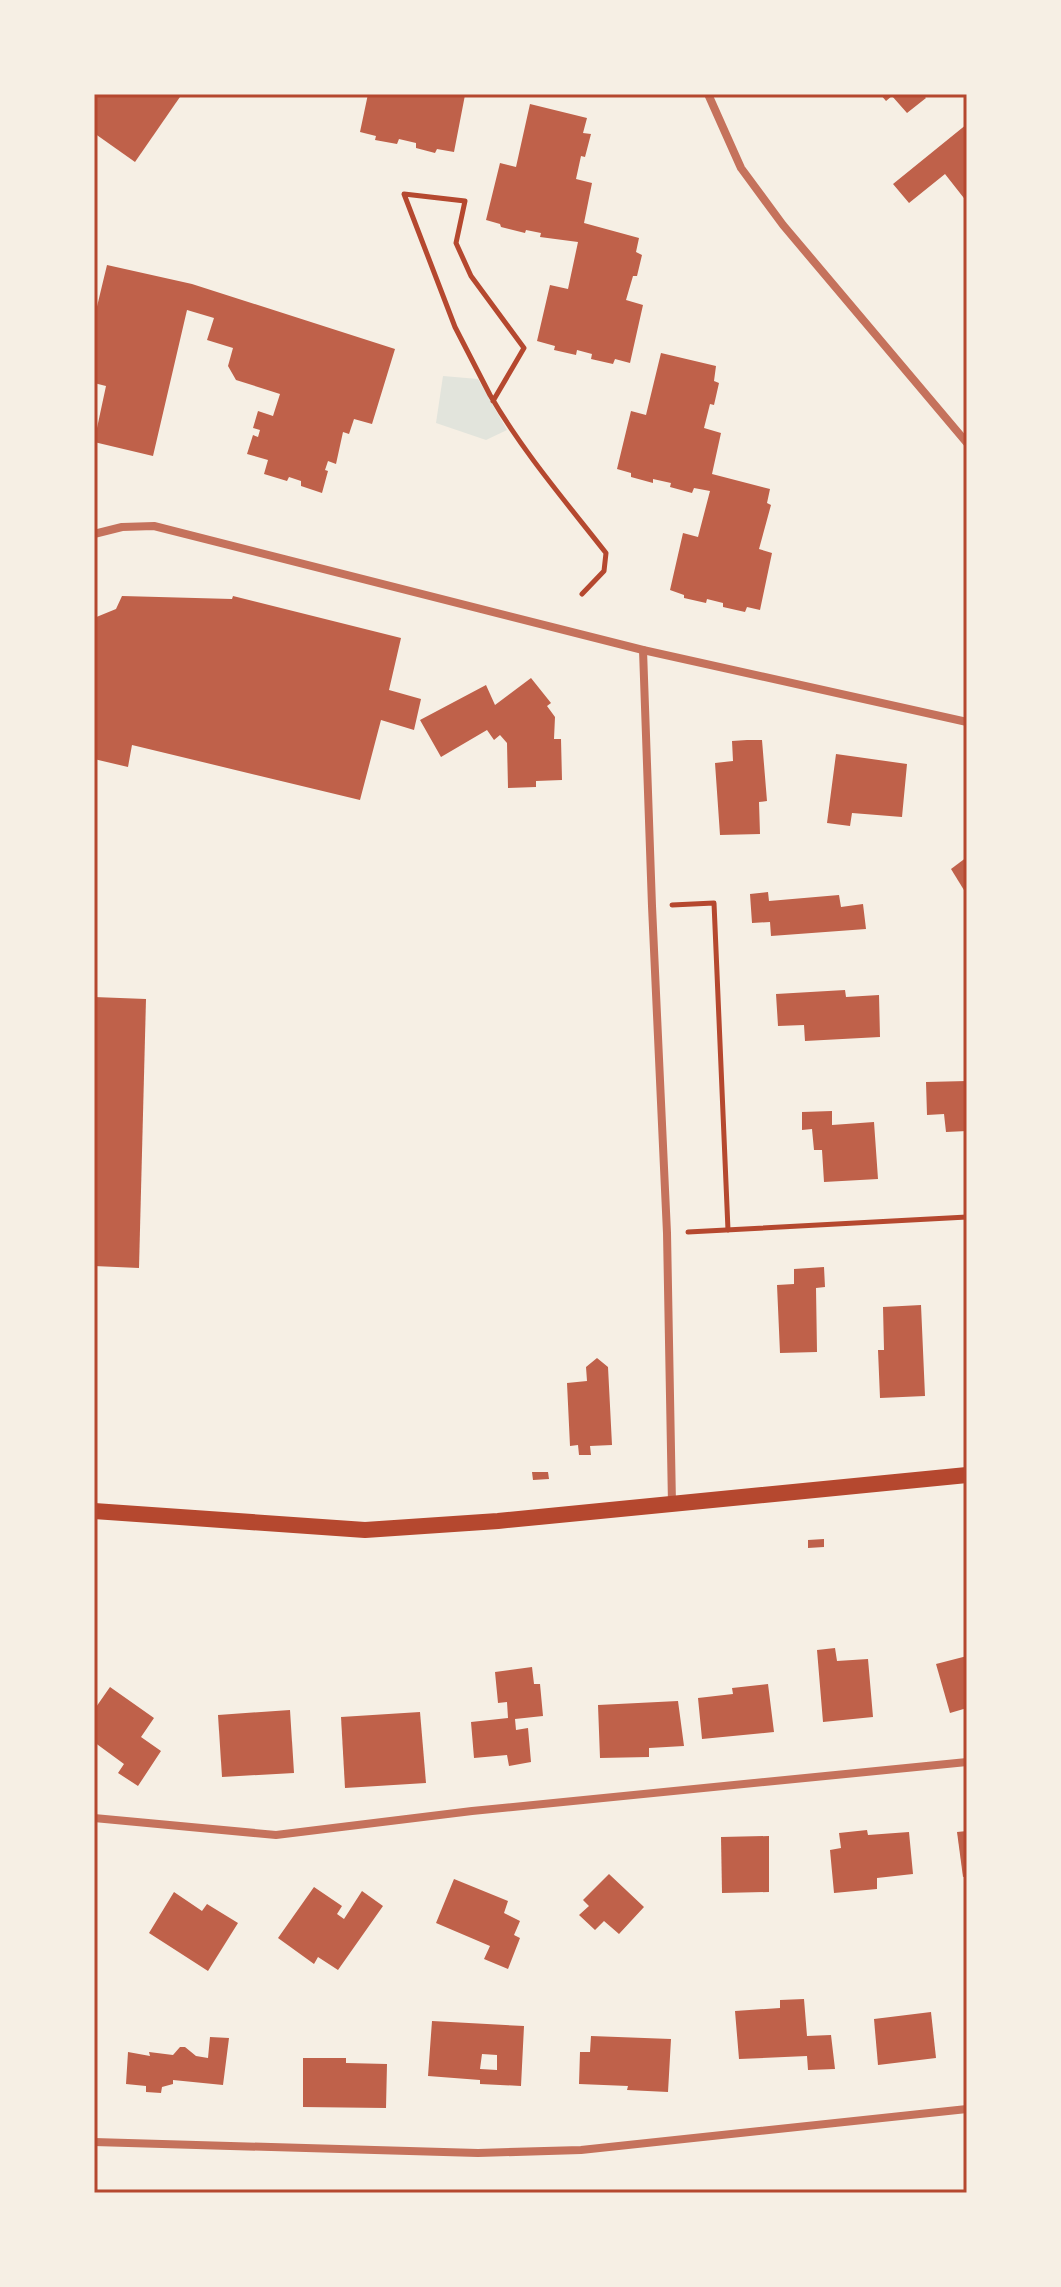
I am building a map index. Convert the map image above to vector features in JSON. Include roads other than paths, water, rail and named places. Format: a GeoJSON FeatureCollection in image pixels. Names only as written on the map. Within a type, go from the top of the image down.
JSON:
{"type":"FeatureCollection","features":[{"type":"Feature","properties":{"kind":"main road"},"geometry":{"type":"LineString","coordinates":[[94,1511],[365,1530],[498,1521],[967,1475]]}},
{"type":"Feature","properties":{"kind":"street"},"geometry":{"type":"LineString","coordinates":[[708,94],[741,168],[775,214],[967,443]]}},
{"type":"Feature","properties":{"kind":"street"},"geometry":{"type":"LineString","coordinates":[[94,534],[122,527],[154,526],[643,650],[967,722]]}},
{"type":"Feature","properties":{"kind":"street"},"geometry":{"type":"LineString","coordinates":[[643,650],[667,1233],[672,1504]]}},
{"type":"Feature","properties":{"kind":"street"},"geometry":{"type":"LineString","coordinates":[[94,1818],[276,1835],[472,1811],[967,1762]]}},
{"type":"Feature","properties":{"kind":"street"},"geometry":{"type":"LineString","coordinates":[[94,2142],[478,2153],[581,2150],[967,2109]]}}]}
